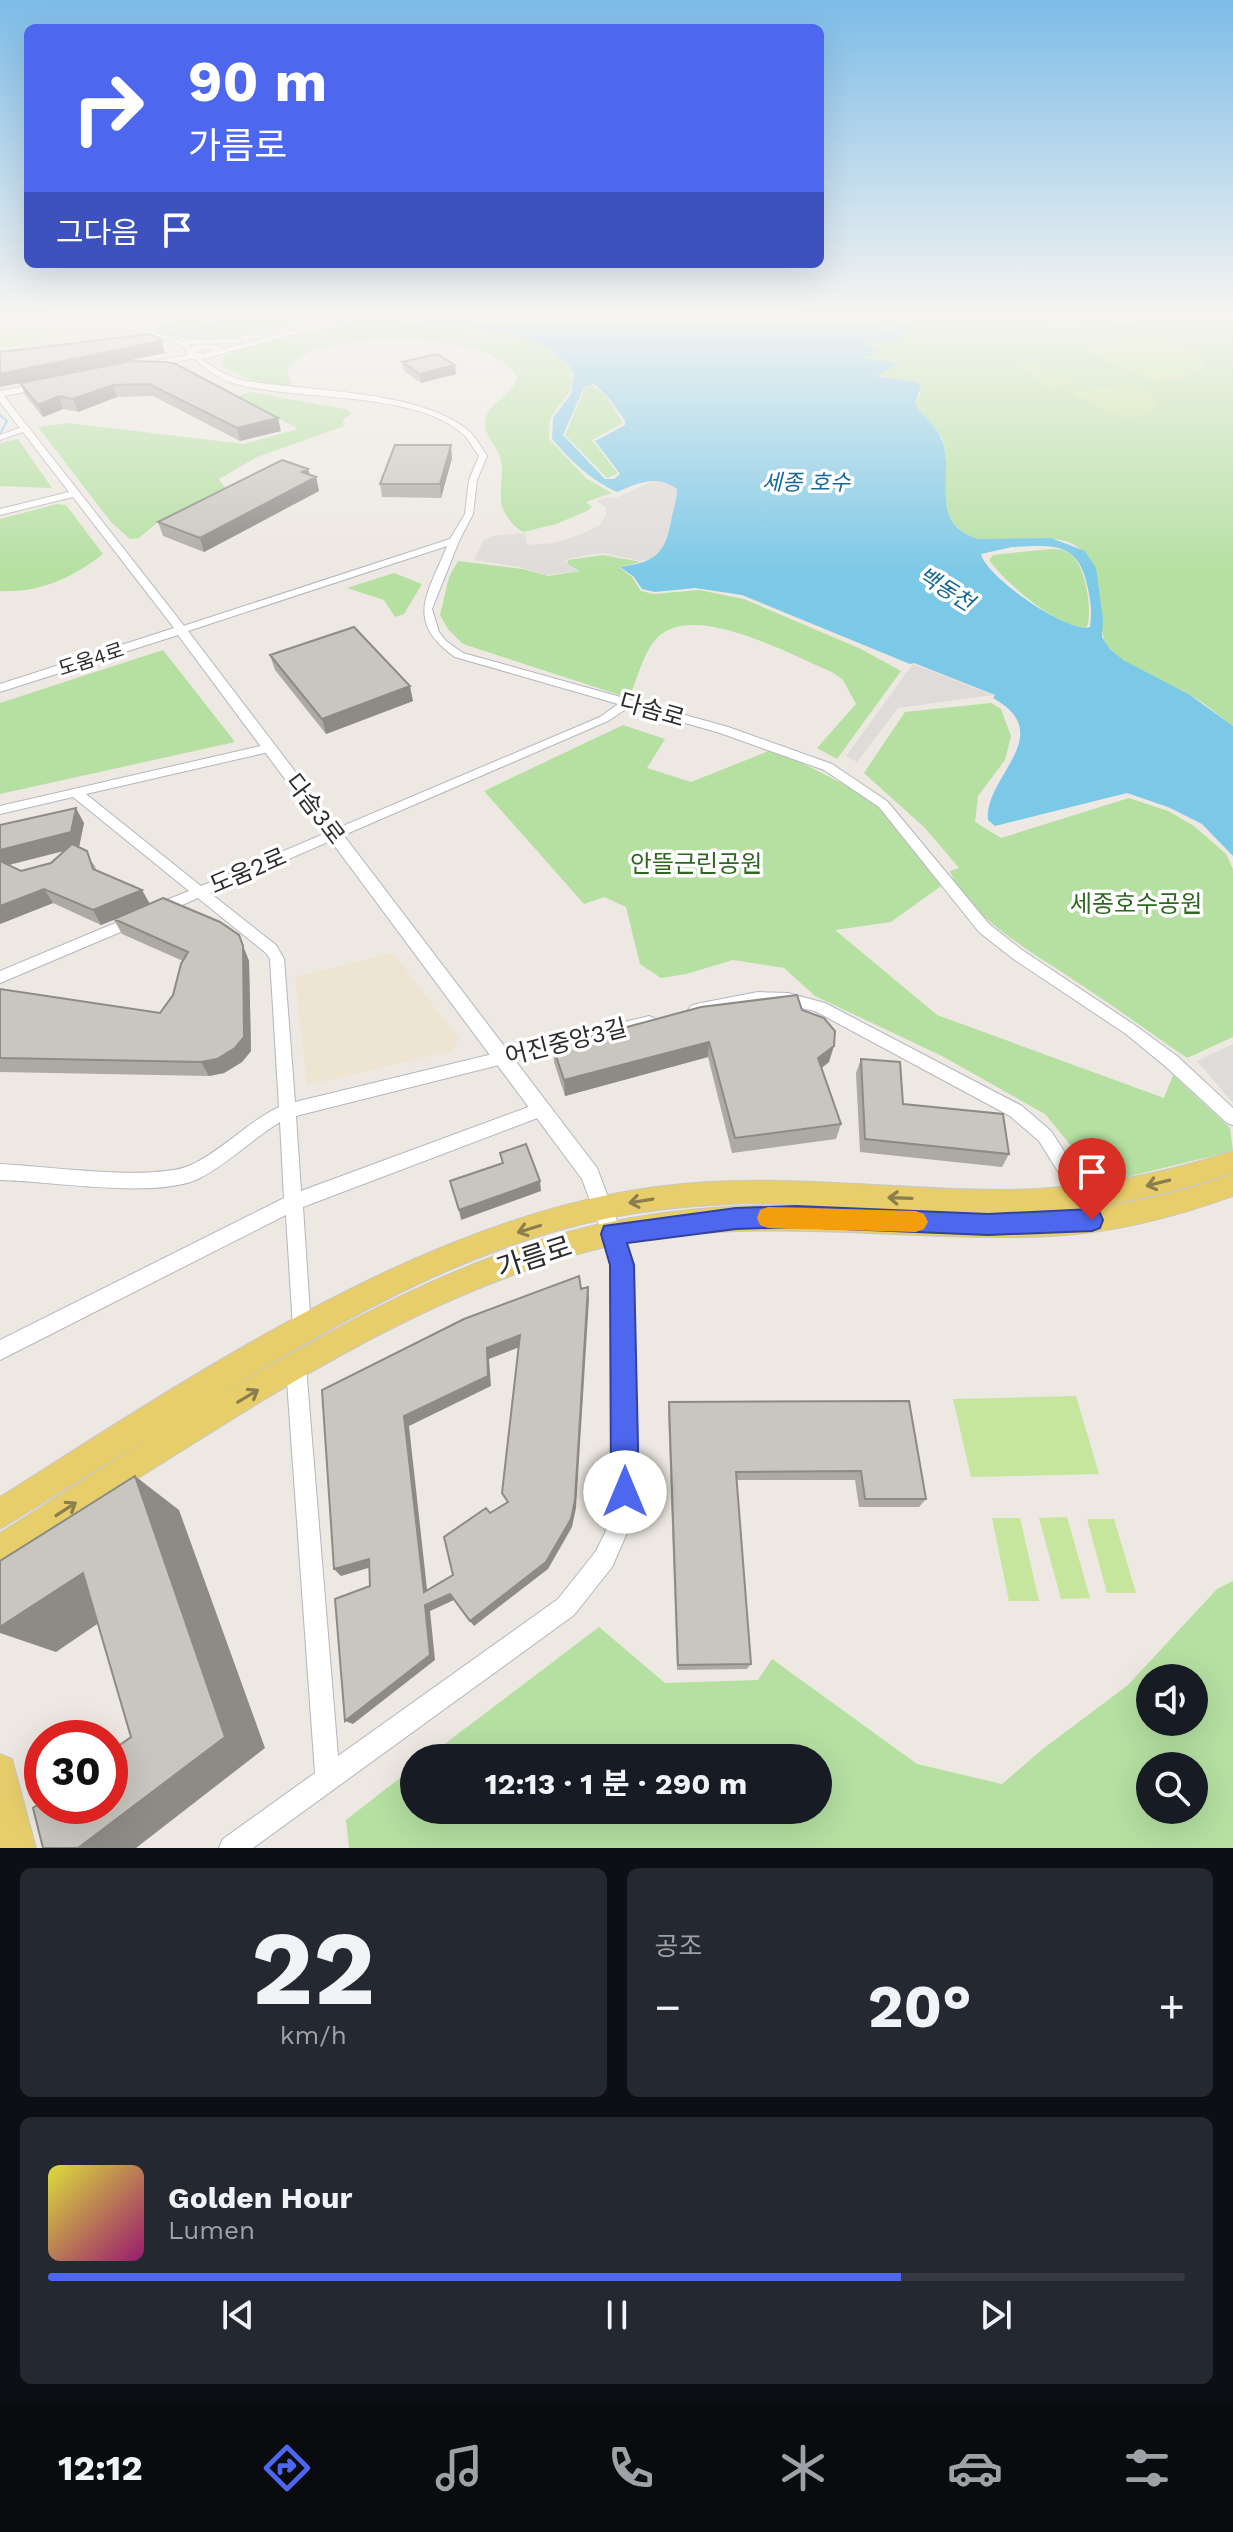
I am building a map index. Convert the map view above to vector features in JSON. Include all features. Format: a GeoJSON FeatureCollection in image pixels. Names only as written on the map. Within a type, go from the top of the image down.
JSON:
{"type":"FeatureCollection","features":[{"type":"Feature","properties":{"kind":"main road","name":"가름로"},"geometry":{"type":"LineString","coordinates":[[0,1514],[302,1329],[434,1263],[604,1206],[662,1197],[779,1190],[980,1201],[1084,1197],[1130,1190],[1233,1162]]}},
{"type":"Feature","properties":{"kind":"main road","name":"가름로"},"geometry":{"type":"LineString","coordinates":[[0,1551],[296,1367],[446,1288],[572,1244],[612,1234],[736,1218],[1053,1224],[1143,1210],[1233,1185]]}},
{"type":"Feature","properties":{"kind":"main road"},"geometry":{"type":"LineString","coordinates":[[0,1771],[18,1848]]}},
{"type":"Feature","properties":{"kind":"street","name":"다솜3로"},"geometry":{"type":"LineString","coordinates":[[4,400],[590,1174],[612,1234]]}},
{"type":"Feature","properties":{"kind":"street"},"geometry":{"type":"LineString","coordinates":[[8,405],[11,400]]}},
{"type":"Feature","properties":{"kind":"street","name":"다솜로"},"geometry":{"type":"LineString","coordinates":[[357,400],[418,409],[454,422],[468,431],[483,456],[473,480],[469,514],[454,541],[427,609],[434,632],[442,643],[459,655],[790,751],[828,767],[860,786],[883,804],[912,837],[984,928],[1141,1038],[1233,1118]]}},
{"type":"Feature","properties":{"kind":"street"},"geometry":{"type":"LineString","coordinates":[[0,438],[25,428]]}},
{"type":"Feature","properties":{"kind":"street"},"geometry":{"type":"LineString","coordinates":[[0,512],[75,493]]}},
{"type":"Feature","properties":{"kind":"street"},"geometry":{"type":"LineString","coordinates":[[181,630],[454,541]]}},
{"type":"Feature","properties":{"kind":"street","name":"도움4로"},"geometry":{"type":"LineString","coordinates":[[0,688],[181,630]]}},
{"type":"Feature","properties":{"kind":"street","name":"도움2로"},"geometry":{"type":"LineString","coordinates":[[0,977],[604,719],[627,703]]}},
{"type":"Feature","properties":{"kind":"street"},"geometry":{"type":"LineString","coordinates":[[0,810],[269,748]]}},
{"type":"Feature","properties":{"kind":"street"},"geometry":{"type":"LineString","coordinates":[[76,793],[271,949],[277,959],[302,1329]]}},
{"type":"Feature","properties":{"kind":"street","name":"어진중앙3길"},"geometry":{"type":"LineString","coordinates":[[0,1172],[156,1179],[186,1175],[214,1159],[253,1128],[287,1111],[749,997],[766,996],[802,1000],[1016,1111],[1045,1136],[1084,1197]]}},
{"type":"Feature","properties":{"kind":"street"},"geometry":{"type":"LineString","coordinates":[[0,1350],[292,1203],[542,1109]]}},
{"type":"Feature","properties":{"kind":"street"},"geometry":{"type":"LineString","coordinates":[[232,1848],[566,1607],[604,1559],[615,1535],[625,1492],[622,1265],[612,1234]]}},
{"type":"Feature","properties":{"kind":"street"},"geometry":{"type":"LineString","coordinates":[[296,1367],[328,1778]]}},
{"type":"Feature","properties":{"kind":"shaded area"},"geometry":{"type":"Polygon","coordinates":[[[655,480],[678,489],[669,537],[662,551],[651,558],[641,561],[604,553],[583,556],[565,560],[566,564],[579,571],[546,575],[520,567],[474,560],[483,541],[492,536],[525,533],[527,545],[554,543],[582,534],[600,525],[606,515],[606,507],[597,501],[616,498],[655,480]]]}},
{"type":"Feature","properties":{"kind":"shaded area"},"geometry":{"type":"Polygon","coordinates":[[[913,664],[993,695],[898,708],[857,762],[846,756],[913,664]]]}},
{"type":"Feature","properties":{"kind":"shaded area"},"geometry":{"type":"Polygon","coordinates":[[[393,953],[459,1039],[452,1051],[307,1085],[295,977],[393,953]]]}},
{"type":"Feature","properties":{"kind":"shaded area"},"geometry":{"type":"Polygon","coordinates":[[[1233,1044],[1233,1103],[1197,1061],[1233,1044]]]}},
{"type":"Feature","properties":{"kind":"green space"},"geometry":{"type":"Polygon","coordinates":[[[246,400],[296,400],[349,410],[351,414],[342,421],[344,426],[257,457],[219,479],[225,488],[159,521],[139,538],[130,539],[111,522],[38,427],[69,423],[244,444],[298,429],[246,400]]]}},
{"type":"Feature","properties":{"kind":"green space"},"geometry":{"type":"Polygon","coordinates":[[[499,400],[563,400],[552,416],[549,439],[586,478],[612,493],[586,502],[592,507],[587,511],[556,524],[523,532],[507,516],[502,505],[501,460],[485,426],[491,408],[499,400]]]}},
{"type":"Feature","properties":{"kind":"green space"},"geometry":{"type":"Polygon","coordinates":[[[579,400],[609,400],[623,423],[592,440],[617,474],[607,478],[565,435],[579,400]]]}},
{"type":"Feature","properties":{"kind":"green space"},"geometry":{"type":"Polygon","coordinates":[[[917,400],[1233,400],[1233,726],[1194,697],[1135,669],[1109,647],[1103,633],[1095,577],[1087,558],[1076,546],[1062,540],[980,539],[963,532],[953,523],[947,511],[942,438],[915,404],[917,400]]]}},
{"type":"Feature","properties":{"kind":"green space"},"geometry":{"type":"Polygon","coordinates":[[[1086,400],[1157,402],[1147,414],[1137,417],[1106,411],[1086,400]]]}},
{"type":"Feature","properties":{"kind":"green space"},"geometry":{"type":"Polygon","coordinates":[[[18,439],[52,488],[0,486],[0,443],[18,439]]]}},
{"type":"Feature","properties":{"kind":"green space"},"geometry":{"type":"Polygon","coordinates":[[[57,504],[66,505],[103,554],[55,582],[29,589],[0,591],[0,519],[57,504]]]}},
{"type":"Feature","properties":{"kind":"green space"},"geometry":{"type":"Polygon","coordinates":[[[1050,549],[1067,552],[1079,566],[1088,598],[1087,627],[1075,626],[1048,613],[1020,592],[989,560],[993,555],[1050,549]]]}},
{"type":"Feature","properties":{"kind":"green space"},"geometry":{"type":"Polygon","coordinates":[[[603,555],[641,562],[619,567],[632,577],[641,591],[654,594],[699,590],[744,599],[861,649],[901,671],[837,759],[817,748],[856,704],[843,680],[769,644],[719,628],[695,625],[674,628],[653,643],[629,698],[463,644],[448,629],[440,615],[449,577],[458,561],[523,569],[548,576],[580,571],[567,564],[568,560],[603,555]]]}},
{"type":"Feature","properties":{"kind":"green space"},"geometry":{"type":"Polygon","coordinates":[[[394,573],[422,584],[404,614],[395,617],[384,600],[347,588],[394,573]]]}},
{"type":"Feature","properties":{"kind":"green space"},"geometry":{"type":"Polygon","coordinates":[[[163,650],[235,742],[0,794],[0,703],[163,650]]]}},
{"type":"Feature","properties":{"kind":"green space","name":"세종호수공원"},"geometry":{"type":"Polygon","coordinates":[[[991,703],[1001,709],[1011,736],[1005,760],[978,796],[975,822],[1001,838],[1129,798],[1168,811],[1194,826],[1226,854],[1233,869],[1233,1037],[1187,1058],[1006,935],[972,905],[959,888],[950,871],[959,868],[925,828],[864,773],[905,712],[991,703]]]}},
{"type":"Feature","properties":{"kind":"green space","name":"안뜰근린공원"},"geometry":{"type":"Polygon","coordinates":[[[623,725],[665,739],[647,768],[691,782],[774,749],[883,804],[941,886],[891,922],[835,930],[937,1015],[1164,1098],[1173,1075],[1230,1128],[1233,1151],[1110,1181],[1089,1168],[1045,1114],[942,1056],[815,996],[784,968],[733,960],[661,978],[640,964],[626,907],[604,897],[584,904],[484,791],[623,725]]]}},
{"type":"Feature","properties":{"kind":"green space"},"geometry":{"type":"Polygon","coordinates":[[[1076,1396],[1099,1474],[971,1477],[953,1399],[1076,1396]]]}},
{"type":"Feature","properties":{"kind":"green space"},"geometry":{"type":"Polygon","coordinates":[[[1067,1517],[1090,1598],[1061,1599],[1039,1518],[1067,1517]]]}},
{"type":"Feature","properties":{"kind":"green space"},"geometry":{"type":"Polygon","coordinates":[[[992,1518],[1020,1518],[1039,1601],[1009,1601],[992,1518]]]}},
{"type":"Feature","properties":{"kind":"green space"},"geometry":{"type":"Polygon","coordinates":[[[1087,1519],[1114,1519],[1136,1593],[1107,1593],[1087,1519]]]}},
{"type":"Feature","properties":{"kind":"green space"},"geometry":{"type":"Polygon","coordinates":[[[1233,1581],[1233,1848],[349,1848],[346,1820],[400,1778],[400,1824],[832,1824],[832,1744],[444,1744],[599,1627],[665,1683],[758,1680],[772,1659],[917,1764],[1002,1784],[1136,1676],[1136,1736],[1208,1736],[1208,1664],[1147,1664],[1217,1589],[1233,1581]]]}},
{"type":"Feature","properties":{"kind":"water","name":"세종 호수"},"geometry":{"type":"Polygon","coordinates":[[[566,400],[578,400],[563,435],[605,479],[614,479],[620,474],[595,441],[625,425],[611,400],[916,400],[915,404],[941,438],[945,452],[947,510],[953,522],[963,532],[979,539],[1051,538],[1085,551],[1096,568],[1103,619],[1102,637],[1110,649],[1123,660],[1190,695],[1233,726],[1233,856],[1202,824],[1168,807],[1127,793],[995,826],[988,820],[990,804],[1014,756],[1020,726],[1012,712],[993,698],[995,695],[910,664],[742,595],[695,588],[655,592],[642,589],[634,577],[620,567],[641,563],[661,550],[668,533],[677,489],[655,481],[617,492],[598,482],[552,439],[553,418],[566,400]],[[1012,547],[981,554],[997,576],[1029,602],[1064,622],[1090,627],[1088,589],[1078,562],[1062,549],[1012,547]]]}},
{"type":"Feature","properties":{"kind":"building"},"geometry":{"type":"Polygon","coordinates":[[[181,400],[244,400],[278,418],[237,428],[181,400]]]}},
{"type":"Feature","properties":{"kind":"building"},"geometry":{"type":"Polygon","coordinates":[[[395,445],[451,445],[440,484],[380,484],[395,445]]]}},
{"type":"Feature","properties":{"kind":"building"},"geometry":{"type":"Polygon","coordinates":[[[282,460],[308,469],[302,472],[316,477],[200,538],[158,522],[282,460]]]}},
{"type":"Feature","properties":{"kind":"building"},"geometry":{"type":"Polygon","coordinates":[[[354,627],[410,686],[322,719],[270,655],[354,627]]]}},
{"type":"Feature","properties":{"kind":"building"},"geometry":{"type":"Polygon","coordinates":[[[76,808],[71,832],[0,850],[0,825],[76,808]]]}},
{"type":"Feature","properties":{"kind":"building"},"geometry":{"type":"Polygon","coordinates":[[[72,844],[87,851],[93,869],[142,890],[93,910],[44,889],[0,906],[0,861],[21,871],[51,863],[72,844]]]}},
{"type":"Feature","properties":{"kind":"building"},"geometry":{"type":"Polygon","coordinates":[[[163,898],[220,922],[239,935],[243,946],[244,1037],[235,1048],[217,1059],[201,1062],[0,1058],[0,989],[160,1013],[173,995],[181,964],[188,952],[114,919],[163,898]]]}},
{"type":"Feature","properties":{"kind":"building"},"geometry":{"type":"Polygon","coordinates":[[[797,995],[802,1010],[824,1018],[835,1031],[834,1046],[818,1058],[841,1124],[735,1138],[709,1042],[564,1080],[553,1047],[701,1007],[797,995]]]}},
{"type":"Feature","properties":{"kind":"building"},"geometry":{"type":"Polygon","coordinates":[[[861,1059],[900,1062],[903,1104],[1003,1114],[1009,1154],[865,1139],[861,1059]]]}},
{"type":"Feature","properties":{"kind":"building"},"geometry":{"type":"Polygon","coordinates":[[[526,1144],[540,1181],[459,1210],[450,1181],[503,1163],[500,1153],[526,1144]]]}},
{"type":"Feature","properties":{"kind":"building"},"geometry":{"type":"Polygon","coordinates":[[[579,1276],[581,1289],[588,1287],[575,1500],[571,1519],[546,1562],[470,1621],[450,1594],[425,1605],[430,1655],[345,1721],[335,1599],[370,1586],[369,1559],[334,1569],[322,1390],[464,1319],[579,1276]],[[520,1335],[487,1348],[488,1376],[404,1416],[424,1592],[453,1575],[444,1537],[486,1508],[490,1513],[508,1502],[502,1493],[520,1335]]]}},
{"type":"Feature","properties":{"kind":"building"},"geometry":{"type":"Polygon","coordinates":[[[909,1401],[926,1499],[865,1499],[861,1471],[736,1472],[751,1664],[678,1665],[669,1402],[909,1401]]]}},
{"type":"Feature","properties":{"kind":"building"},"geometry":{"type":"Polygon","coordinates":[[[135,1476],[225,1737],[128,1810],[128,1739],[131,1737],[128,1720],[83,1573],[0,1627],[0,1561],[135,1476]]]}},
{"type":"Feature","properties":{"kind":"building"},"geometry":{"type":"Polygon","coordinates":[[[37,1824],[110,1824],[78,1848],[43,1848],[37,1824]]]}},
{"type":"Feature","properties":{"kind":"waterway"},"geometry":{"type":"LineString","coordinates":[[0,415],[7,421],[0,434]]}},
{"type":"Feature","properties":{"kind":"slow traffic"},"geometry":{"type":"LineString","coordinates":[[768,1218],[916,1222]]}},
{"type":"Feature","properties":{"kind":"route"},"geometry":{"type":"LineString","coordinates":[[625,1492],[622,1265],[612,1234],[736,1218],[796,1217],[988,1224],[1053,1224],[1092,1220]]}},
{"type":"Feature","properties":{"kind":"water label","name":"백동천"},"geometry":{"type":"Point","coordinates":[946,589]}}]}
